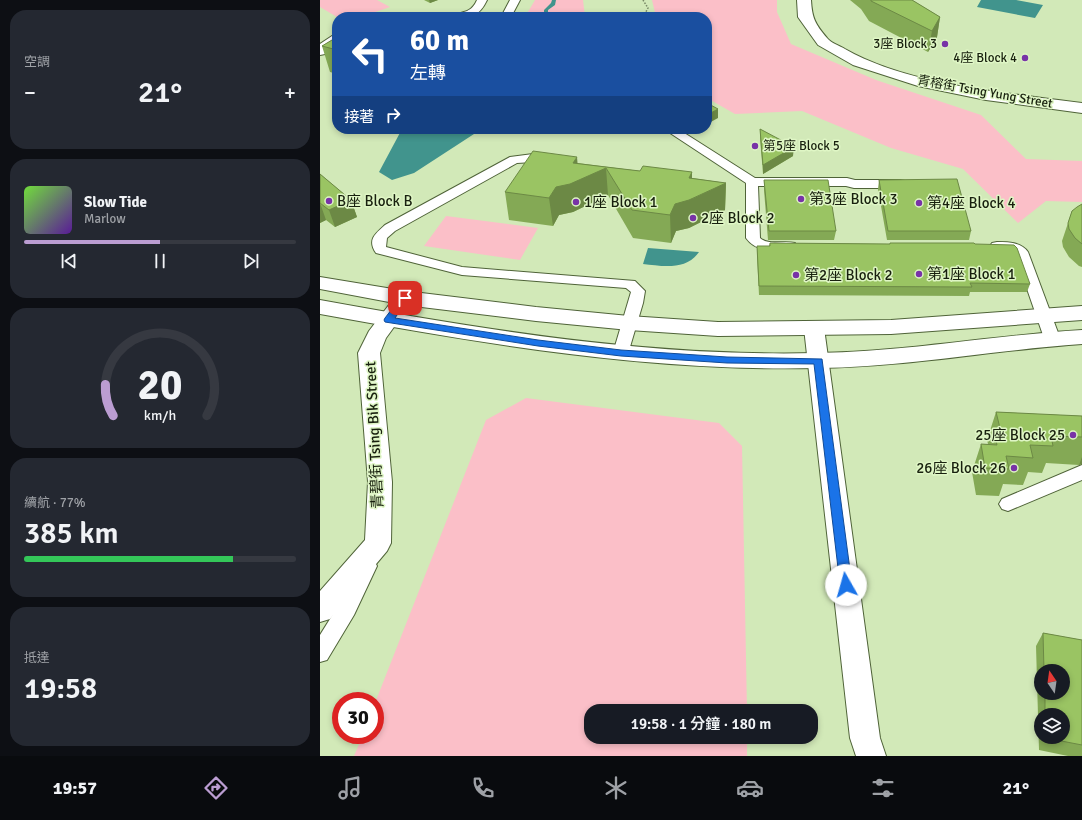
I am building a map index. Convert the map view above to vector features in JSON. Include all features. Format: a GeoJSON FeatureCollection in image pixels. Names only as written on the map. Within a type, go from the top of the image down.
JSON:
{"type":"FeatureCollection","features":[{"type":"Feature","properties":{"kind":"main road","name":"青榕街 Tsing Yung Street"},"geometry":{"type":"LineString","coordinates":[[804,0],[805,18],[823,42],[858,62],[918,81],[986,95],[1082,108]]}},
{"type":"Feature","properties":{"kind":"main road"},"geometry":{"type":"LineString","coordinates":[[320,51],[332,43]]}},
{"type":"Feature","properties":{"kind":"main road"},"geometry":{"type":"LineString","coordinates":[[320,283],[405,298],[629,323],[718,329],[891,327],[1082,313]]}},
{"type":"Feature","properties":{"kind":"main road","name":"青碧街 Tsing Bik Street"},"geometry":{"type":"LineString","coordinates":[[378,543],[380,482],[369,353],[376,336],[405,298]]}},
{"type":"Feature","properties":{"kind":"main road"},"geometry":{"type":"LineString","coordinates":[[320,307],[388,320],[538,343],[621,353],[727,360],[819,361],[932,353],[1052,338],[1082,337]]}},
{"type":"Feature","properties":{"kind":"main road"},"geometry":{"type":"LineString","coordinates":[[814,328],[865,738],[871,756]]}},
{"type":"Feature","properties":{"kind":"main road"},"geometry":{"type":"LineString","coordinates":[[320,610],[378,543]]}},
{"type":"Feature","properties":{"kind":"lane"},"geometry":{"type":"LineString","coordinates":[[475,12],[480,7],[482,0]]}},
{"type":"Feature","properties":{"kind":"lane"},"geometry":{"type":"LineString","coordinates":[[509,12],[515,0]]}},
{"type":"Feature","properties":{"kind":"lane"},"geometry":{"type":"LineString","coordinates":[[678,134],[752,182],[913,184]]}},
{"type":"Feature","properties":{"kind":"lane"},"geometry":{"type":"LineString","coordinates":[[564,164],[533,158],[514,160],[390,228],[378,240],[378,246],[381,250],[462,271],[630,284],[638,291],[621,353]]}},
{"type":"Feature","properties":{"kind":"lane"},"geometry":{"type":"LineString","coordinates":[[752,182],[753,238],[755,241],[762,246],[800,246]]}},
{"type":"Feature","properties":{"kind":"lane"},"geometry":{"type":"LineString","coordinates":[[987,246],[1010,246],[1021,252],[1052,338]]}},
{"type":"Feature","properties":{"kind":"lane"},"geometry":{"type":"LineString","coordinates":[[1008,504],[1082,472]]}},
{"type":"Feature","properties":{"kind":"lane"},"geometry":{"type":"LineString","coordinates":[[320,653],[347,609],[378,543]]}},
{"type":"Feature","properties":{"kind":"path"},"geometry":{"type":"LineString","coordinates":[[644,0],[648,8],[646,12]]}},
{"type":"Feature","properties":{"kind":"shaded area"},"geometry":{"type":"Polygon","coordinates":[[[320,0],[377,0],[390,7],[376,12],[332,12],[332,14],[320,7],[320,0]]]}},
{"type":"Feature","properties":{"kind":"shaded area"},"geometry":{"type":"Polygon","coordinates":[[[535,0],[583,0],[584,12],[528,12],[535,0]]]}},
{"type":"Feature","properties":{"kind":"shaded area"},"geometry":{"type":"Polygon","coordinates":[[[652,0],[777,0],[777,12],[791,44],[876,80],[981,115],[1026,159],[1082,161],[1082,202],[1046,201],[1018,223],[963,169],[891,148],[802,111],[735,114],[712,101],[712,12],[655,12],[652,0]]]}},
{"type":"Feature","properties":{"kind":"shaded area"},"geometry":{"type":"Polygon","coordinates":[[[446,216],[538,228],[520,260],[424,246],[446,216]]]}},
{"type":"Feature","properties":{"kind":"shaded area"},"geometry":{"type":"Polygon","coordinates":[[[526,398],[719,423],[742,446],[747,704],[584,704],[584,744],[747,744],[747,756],[354,756],[359,744],[384,744],[384,692],[379,692],[486,420],[526,398]]]}},
{"type":"Feature","properties":{"kind":"water"},"geometry":{"type":"Polygon","coordinates":[[[981,0],[1016,0],[1043,5],[1035,18],[977,7],[981,0]]]}},
{"type":"Feature","properties":{"kind":"water"},"geometry":{"type":"Polygon","coordinates":[[[399,134],[474,134],[414,173],[392,180],[379,172],[399,134]]]}},
{"type":"Feature","properties":{"kind":"water"},"geometry":{"type":"Polygon","coordinates":[[[648,248],[699,252],[694,258],[681,265],[658,266],[643,264],[648,248]]]}},
{"type":"Feature","properties":{"kind":"building"},"geometry":{"type":"Polygon","coordinates":[[[871,0],[912,0],[940,17],[932,31],[871,0]]]}},
{"type":"Feature","properties":{"kind":"building"},"geometry":{"type":"Polygon","coordinates":[[[332,40],[332,49],[322,46],[332,40]]]}},
{"type":"Feature","properties":{"kind":"building"},"geometry":{"type":"Polygon","coordinates":[[[712,106],[718,109],[712,112],[712,106]]]}},
{"type":"Feature","properties":{"kind":"building"},"geometry":{"type":"Polygon","coordinates":[[[760,129],[794,147],[763,165],[760,129]]]}},
{"type":"Feature","properties":{"kind":"building"},"geometry":{"type":"Polygon","coordinates":[[[533,151],[577,157],[573,163],[640,171],[643,166],[692,172],[689,178],[726,183],[689,200],[675,204],[670,215],[632,210],[606,168],[570,184],[556,187],[549,198],[505,192],[533,151]]]}},
{"type":"Feature","properties":{"kind":"building"},"geometry":{"type":"Polygon","coordinates":[[[320,174],[351,200],[329,210],[320,203],[320,174]]]}},
{"type":"Feature","properties":{"kind":"building"},"geometry":{"type":"Polygon","coordinates":[[[957,179],[971,231],[888,231],[879,180],[957,179]]]}},
{"type":"Feature","properties":{"kind":"building"},"geometry":{"type":"Polygon","coordinates":[[[764,180],[828,180],[836,231],[769,231],[764,180]]]}},
{"type":"Feature","properties":{"kind":"building"},"geometry":{"type":"Polygon","coordinates":[[[1082,204],[1082,244],[1075,238],[1069,229],[1068,223],[1072,211],[1082,204]]]}},
{"type":"Feature","properties":{"kind":"building"},"geometry":{"type":"Polygon","coordinates":[[[770,243],[974,243],[1014,245],[1017,248],[1030,284],[970,283],[972,287],[759,286],[757,246],[770,246],[770,243]]]}},
{"type":"Feature","properties":{"kind":"building"},"geometry":{"type":"Polygon","coordinates":[[[996,412],[1082,416],[1082,437],[1051,436],[1053,446],[1030,445],[1033,458],[1006,456],[1009,469],[985,468],[981,444],[997,445],[994,432],[1001,432],[996,412]]]}},
{"type":"Feature","properties":{"kind":"building"},"geometry":{"type":"Polygon","coordinates":[[[1043,633],[1082,640],[1082,745],[1070,743],[1070,708],[1045,708],[1045,700],[1070,700],[1070,664],[1044,664],[1043,633]]]}},
{"type":"Feature","properties":{"kind":"waterway"},"geometry":{"type":"LineString","coordinates":[[546,12],[546,10],[553,4],[554,0]]}},
{"type":"Feature","properties":{"kind":"place","name":"3座 Block 3"},"geometry":{"type":"Point","coordinates":[945,44]}},
{"type":"Feature","properties":{"kind":"place","name":"4座 Block 4"},"geometry":{"type":"Point","coordinates":[1025,58]}},
{"type":"Feature","properties":{"kind":"place","name":"第5座 Block 5"},"geometry":{"type":"Point","coordinates":[755,146]}},
{"type":"Feature","properties":{"kind":"place","name":"第3座 Block 3"},"geometry":{"type":"Point","coordinates":[801,199]}},
{"type":"Feature","properties":{"kind":"place","name":"B座 Block B"},"geometry":{"type":"Point","coordinates":[329,201]}},
{"type":"Feature","properties":{"kind":"place","name":"1座 Block 1"},"geometry":{"type":"Point","coordinates":[576,202]}},
{"type":"Feature","properties":{"kind":"place","name":"第4座 Block 4"},"geometry":{"type":"Point","coordinates":[919,203]}},
{"type":"Feature","properties":{"kind":"place","name":"2座 Block 2"},"geometry":{"type":"Point","coordinates":[693,218]}},
{"type":"Feature","properties":{"kind":"place","name":"第1座 Block 1"},"geometry":{"type":"Point","coordinates":[919,274]}},
{"type":"Feature","properties":{"kind":"place","name":"第2座 Block 2"},"geometry":{"type":"Point","coordinates":[796,275]}},
{"type":"Feature","properties":{"kind":"place","name":"25座 Block 25"},"geometry":{"type":"Point","coordinates":[1073,435]}},
{"type":"Feature","properties":{"kind":"place","name":"26座 Block 26"},"geometry":{"type":"Point","coordinates":[1014,468]}},
{"type":"Feature","properties":{"kind":"route"},"geometry":{"type":"LineString","coordinates":[[405,298],[388,320],[538,343],[621,353],[727,360],[819,361],[846,585]]}}]}
